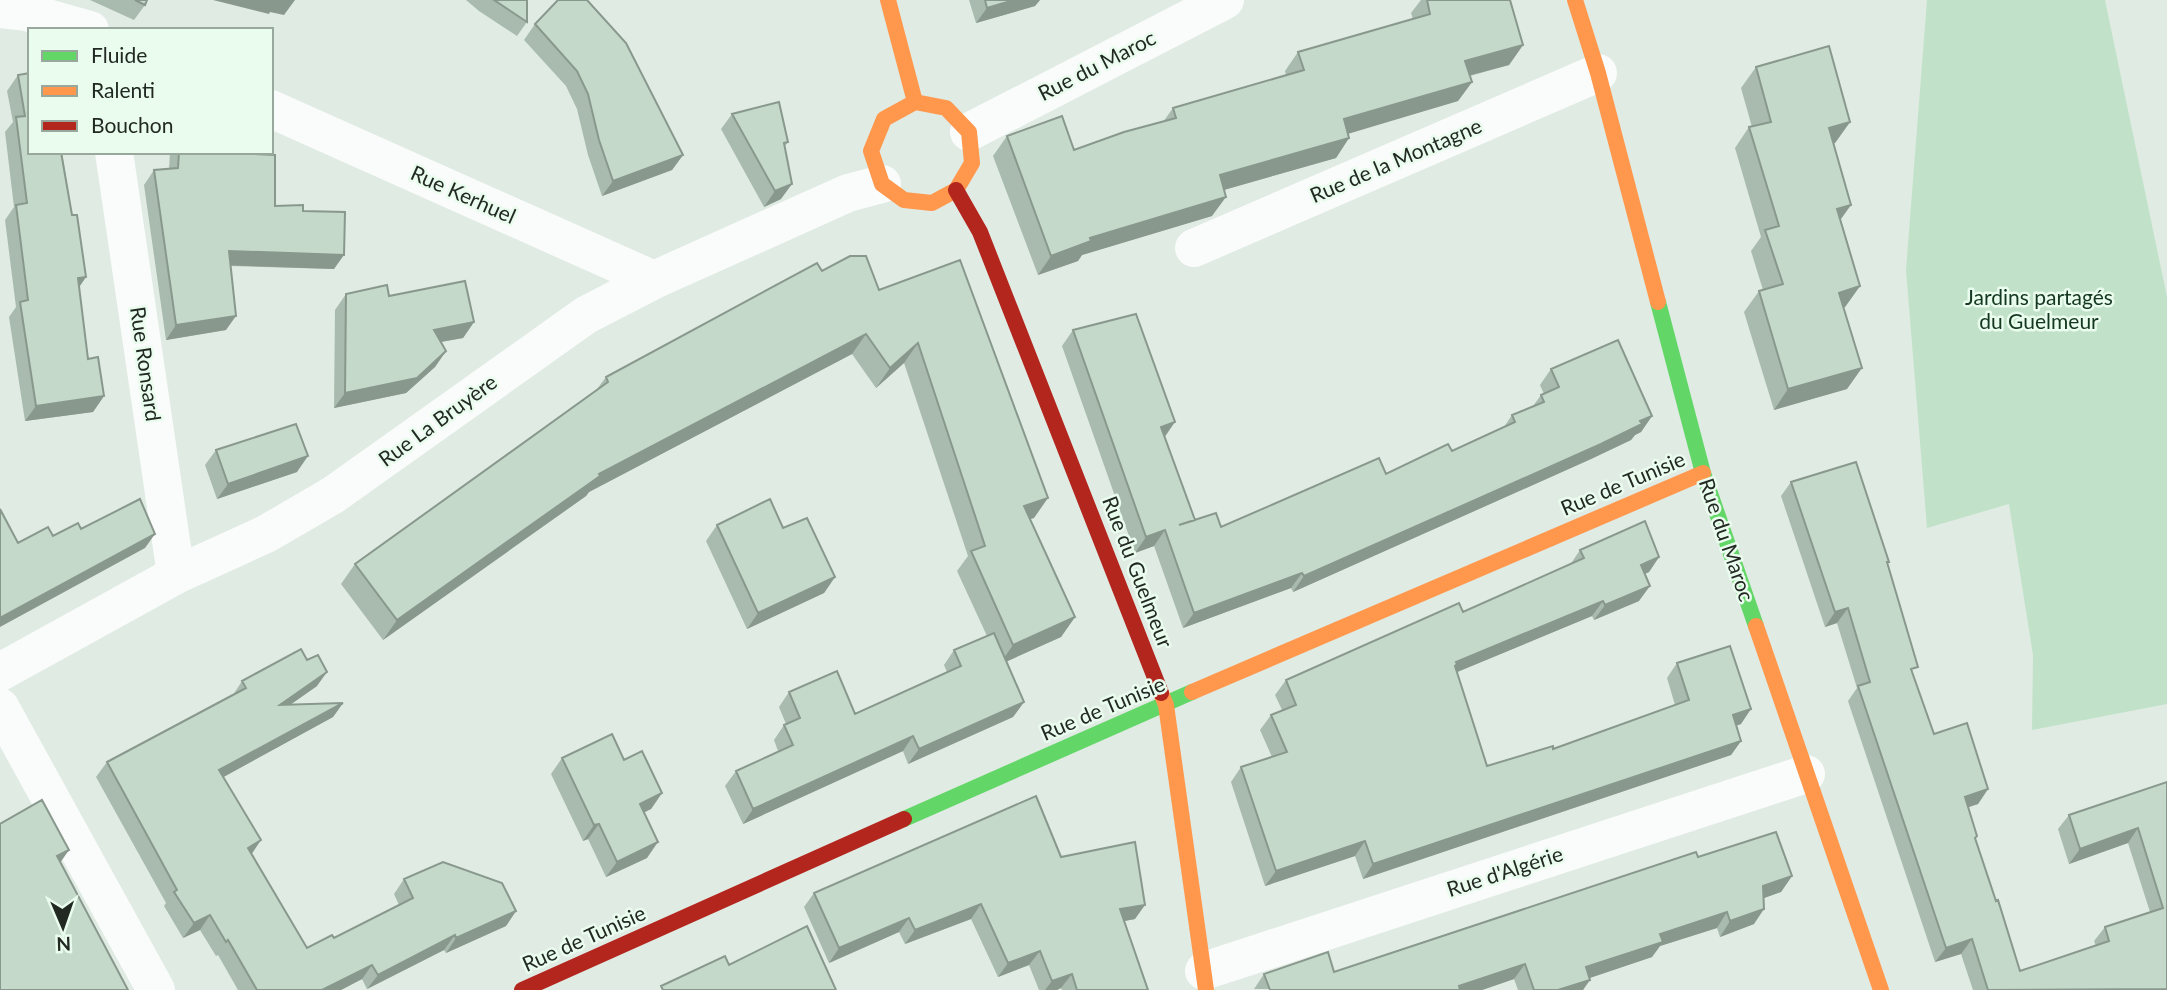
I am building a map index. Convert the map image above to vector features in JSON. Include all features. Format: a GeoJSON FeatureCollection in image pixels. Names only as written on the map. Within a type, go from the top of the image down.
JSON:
{"type":"FeatureCollection","features":[{"type":"Feature","properties":{"kind":"street"},"geometry":{"type":"LineString","coordinates":[[888,0],[915,102]]}},
{"type":"Feature","properties":{"kind":"street","name":"Rue du Maroc"},"geometry":{"type":"LineString","coordinates":[[969,132],[1225,0]]}},
{"type":"Feature","properties":{"kind":"street","name":"Rue du Maroc"},"geometry":{"type":"LineString","coordinates":[[1575,0],[1598,73],[1703,473],[1881,990]]}},
{"type":"Feature","properties":{"kind":"street"},"geometry":{"type":"LineString","coordinates":[[0,9],[26,12],[83,28]]}},
{"type":"Feature","properties":{"kind":"street","name":"Rue de la Montagne"},"geometry":{"type":"LineString","coordinates":[[1194,248],[1598,73]]}},
{"type":"Feature","properties":{"kind":"street"},"geometry":{"type":"LineString","coordinates":[[915,102],[946,108],[969,132],[972,163],[957,190],[932,203],[904,201],[882,184],[872,151],[884,119],[915,102]]}},
{"type":"Feature","properties":{"kind":"street","name":"Rue Kerhuel"},"geometry":{"type":"LineString","coordinates":[[273,110],[654,280]]}},
{"type":"Feature","properties":{"kind":"street","name":"Rue Ronsard"},"geometry":{"type":"LineString","coordinates":[[114,154],[176,575]]}},
{"type":"Feature","properties":{"kind":"street","name":"Rue La Bruyère"},"geometry":{"type":"LineString","coordinates":[[0,672],[176,575],[266,534],[333,495],[586,315],[654,280],[848,193],[882,184]]}},
{"type":"Feature","properties":{"kind":"street","name":"Rue du Guelmeur"},"geometry":{"type":"LineString","coordinates":[[957,190],[980,232],[1166,705],[1205,981]]}},
{"type":"Feature","properties":{"kind":"street","name":"Rue de Tunisie"},"geometry":{"type":"LineString","coordinates":[[522,990],[1070,746],[1703,473]]}},
{"type":"Feature","properties":{"kind":"street"},"geometry":{"type":"LineString","coordinates":[[0,707],[156,990]]}},
{"type":"Feature","properties":{"kind":"street","name":"Rue d'Algérie"},"geometry":{"type":"LineString","coordinates":[[1205,981],[1806,774]]}},
{"type":"Feature","properties":{"kind":"green space","name":"Jardins partagés du Guelmeur"},"geometry":{"type":"Polygon","coordinates":[[[1927,0],[2105,0],[2167,297],[2167,704],[2032,730],[2033,655],[2009,504],[1927,528],[1906,270],[1927,0]]]}},
{"type":"Feature","properties":{"kind":"building"},"geometry":{"type":"Polygon","coordinates":[[[494,0],[527,0],[527,22],[494,0]]]}},
{"type":"Feature","properties":{"kind":"building"},"geometry":{"type":"Polygon","coordinates":[[[558,0],[587,0],[626,43],[683,155],[613,181],[599,140],[588,94],[577,71],[535,24],[558,0]]]}},
{"type":"Feature","properties":{"kind":"building"},"geometry":{"type":"Polygon","coordinates":[[[985,0],[1014,0],[987,8],[985,0]]]}},
{"type":"Feature","properties":{"kind":"building"},"geometry":{"type":"Polygon","coordinates":[[[1427,0],[1510,0],[1523,45],[1465,61],[1472,82],[1344,119],[1349,138],[1220,175],[1226,197],[1090,238],[1091,241],[1051,256],[1007,136],[1062,116],[1074,150],[1124,132],[1176,118],[1173,108],[1304,70],[1298,52],[1430,14],[1427,0]]]}},
{"type":"Feature","properties":{"kind":"building"},"geometry":{"type":"Polygon","coordinates":[[[1829,46],[1850,122],[1829,128],[1851,205],[1837,209],[1860,286],[1839,293],[1862,368],[1788,389],[1759,291],[1783,284],[1765,230],[1779,226],[1749,127],[1771,122],[1756,67],[1829,46]]]}},
{"type":"Feature","properties":{"kind":"building"},"geometry":{"type":"Polygon","coordinates":[[[28,73],[28,154],[61,154],[72,215],[77,215],[86,277],[78,278],[88,359],[98,357],[104,396],[36,406],[20,302],[28,300],[16,205],[27,203],[16,117],[25,116],[18,75],[28,73]]]}},
{"type":"Feature","properties":{"kind":"building"},"geometry":{"type":"Polygon","coordinates":[[[779,102],[788,142],[784,143],[792,184],[775,191],[732,114],[779,102]]]}},
{"type":"Feature","properties":{"kind":"building"},"geometry":{"type":"Polygon","coordinates":[[[179,154],[275,155],[275,206],[303,205],[303,211],[345,212],[344,255],[229,251],[236,316],[176,325],[154,170],[178,168],[179,154]]]}},
{"type":"Feature","properties":{"kind":"building"},"geometry":{"type":"Polygon","coordinates":[[[850,256],[866,256],[879,290],[960,260],[1048,498],[1024,506],[1075,617],[1013,645],[971,551],[985,546],[918,343],[890,368],[866,334],[599,474],[600,476],[397,620],[355,564],[608,382],[606,377],[817,263],[822,271],[850,256]]]}},
{"type":"Feature","properties":{"kind":"building"},"geometry":{"type":"Polygon","coordinates":[[[465,281],[474,322],[434,330],[446,351],[417,378],[345,393],[346,294],[387,285],[389,296],[465,281]]]}},
{"type":"Feature","properties":{"kind":"building"},"geometry":{"type":"Polygon","coordinates":[[[1136,314],[1175,422],[1161,427],[1195,520],[1216,513],[1221,527],[1379,458],[1386,474],[1448,444],[1452,451],[1515,422],[1512,415],[1544,402],[1541,395],[1559,387],[1551,369],[1618,340],[1652,416],[1640,421],[1642,424],[1601,444],[1304,576],[1302,573],[1194,613],[1165,530],[1146,537],[1073,330],[1136,314]]]}},
{"type":"Feature","properties":{"kind":"building"},"geometry":{"type":"Polygon","coordinates":[[[296,424],[308,456],[228,484],[216,450],[296,424]]]}},
{"type":"Feature","properties":{"kind":"building"},"geometry":{"type":"Polygon","coordinates":[[[1856,462],[1889,562],[1918,667],[1911,669],[1934,734],[1967,723],[1988,789],[1965,797],[1977,836],[1975,838],[2020,971],[2109,941],[2105,927],[2163,908],[2138,828],[2080,849],[2069,815],[2167,782],[2167,989],[1988,990],[1972,939],[1946,948],[1858,686],[1870,682],[1848,608],[1835,612],[1791,482],[1856,462]]]}},
{"type":"Feature","properties":{"kind":"building"},"geometry":{"type":"Polygon","coordinates":[[[140,499],[155,534],[0,618],[0,509],[18,543],[48,527],[53,536],[78,523],[81,529],[140,499]]]}},
{"type":"Feature","properties":{"kind":"building"},"geometry":{"type":"Polygon","coordinates":[[[770,499],[783,528],[807,518],[835,577],[758,613],[717,525],[770,499]]]}},
{"type":"Feature","properties":{"kind":"building"},"geometry":{"type":"Polygon","coordinates":[[[1645,521],[1659,557],[1641,565],[1650,586],[1605,605],[1603,601],[1456,662],[1455,666],[1487,766],[1553,746],[1553,749],[1689,700],[1677,663],[1730,646],[1751,709],[1733,715],[1741,741],[1373,864],[1365,841],[1276,871],[1241,767],[1287,752],[1271,715],[1296,705],[1286,680],[1459,603],[1463,612],[1584,558],[1580,550],[1645,521]]]}},
{"type":"Feature","properties":{"kind":"building"},"geometry":{"type":"Polygon","coordinates":[[[994,633],[1024,702],[919,749],[913,736],[753,809],[736,771],[793,745],[784,725],[800,718],[789,692],[837,671],[855,714],[961,666],[954,650],[994,633]]]}},
{"type":"Feature","properties":{"kind":"building"},"geometry":{"type":"Polygon","coordinates":[[[301,649],[307,660],[318,655],[327,672],[280,705],[343,703],[219,770],[261,840],[248,848],[307,948],[332,935],[334,938],[413,898],[404,879],[443,862],[502,883],[516,911],[456,938],[455,935],[378,975],[372,965],[322,990],[257,990],[210,915],[194,923],[174,892],[177,890],[107,762],[246,688],[242,681],[301,649]]]}},
{"type":"Feature","properties":{"kind":"building"},"geometry":{"type":"Polygon","coordinates":[[[612,734],[624,760],[642,751],[662,793],[640,804],[658,842],[617,862],[599,824],[594,825],[562,758],[612,734]]]}},
{"type":"Feature","properties":{"kind":"building"},"geometry":{"type":"Polygon","coordinates":[[[1036,796],[1061,857],[1135,842],[1145,905],[1120,909],[1148,990],[1077,990],[1072,974],[1052,981],[1040,951],[1008,963],[981,904],[915,930],[909,918],[839,948],[814,893],[1036,796]]]}},
{"type":"Feature","properties":{"kind":"building"},"geometry":{"type":"Polygon","coordinates":[[[42,800],[69,850],[57,856],[128,990],[0,990],[0,824],[42,800]]]}},
{"type":"Feature","properties":{"kind":"building"},"geometry":{"type":"Polygon","coordinates":[[[1776,832],[1792,876],[1763,886],[1764,909],[1730,921],[1727,912],[1660,934],[1663,942],[1586,967],[1590,980],[1558,990],[1534,990],[1525,964],[1459,986],[1460,990],[1270,990],[1264,974],[1328,952],[1334,972],[1696,852],[1698,857],[1776,832]]]}},
{"type":"Feature","properties":{"kind":"building"},"geometry":{"type":"Polygon","coordinates":[[[807,926],[836,990],[663,990],[661,986],[725,956],[729,965],[807,926]]]}},
{"type":"Feature","properties":{"kind":"traffic: fast"},"geometry":{"type":"LineString","coordinates":[[1658,302],[1703,473],[1756,626]]}},
{"type":"Feature","properties":{"kind":"traffic: fast"},"geometry":{"type":"LineString","coordinates":[[904,819],[1192,692]]}},
{"type":"Feature","properties":{"kind":"traffic: slow"},"geometry":{"type":"LineString","coordinates":[[888,0],[915,102]]}},
{"type":"Feature","properties":{"kind":"traffic: slow"},"geometry":{"type":"LineString","coordinates":[[1575,0],[1598,73],[1658,302]]}},
{"type":"Feature","properties":{"kind":"traffic: slow"},"geometry":{"type":"LineString","coordinates":[[915,102],[946,108],[969,132],[972,163],[956,190],[932,203],[904,200],[882,184],[871,151],[884,119],[915,102]]}},
{"type":"Feature","properties":{"kind":"traffic: slow"},"geometry":{"type":"LineString","coordinates":[[1192,692],[1703,473]]}},
{"type":"Feature","properties":{"kind":"traffic: slow"},"geometry":{"type":"LineString","coordinates":[[1756,626],[1881,990]]}},
{"type":"Feature","properties":{"kind":"traffic: slow"},"geometry":{"type":"LineString","coordinates":[[1161,693],[1166,705],[1206,990]]}},
{"type":"Feature","properties":{"kind":"traffic: jam"},"geometry":{"type":"LineString","coordinates":[[956,190],[980,232],[1161,693]]}},
{"type":"Feature","properties":{"kind":"traffic: jam"},"geometry":{"type":"LineString","coordinates":[[522,990],[904,819]]}}]}
